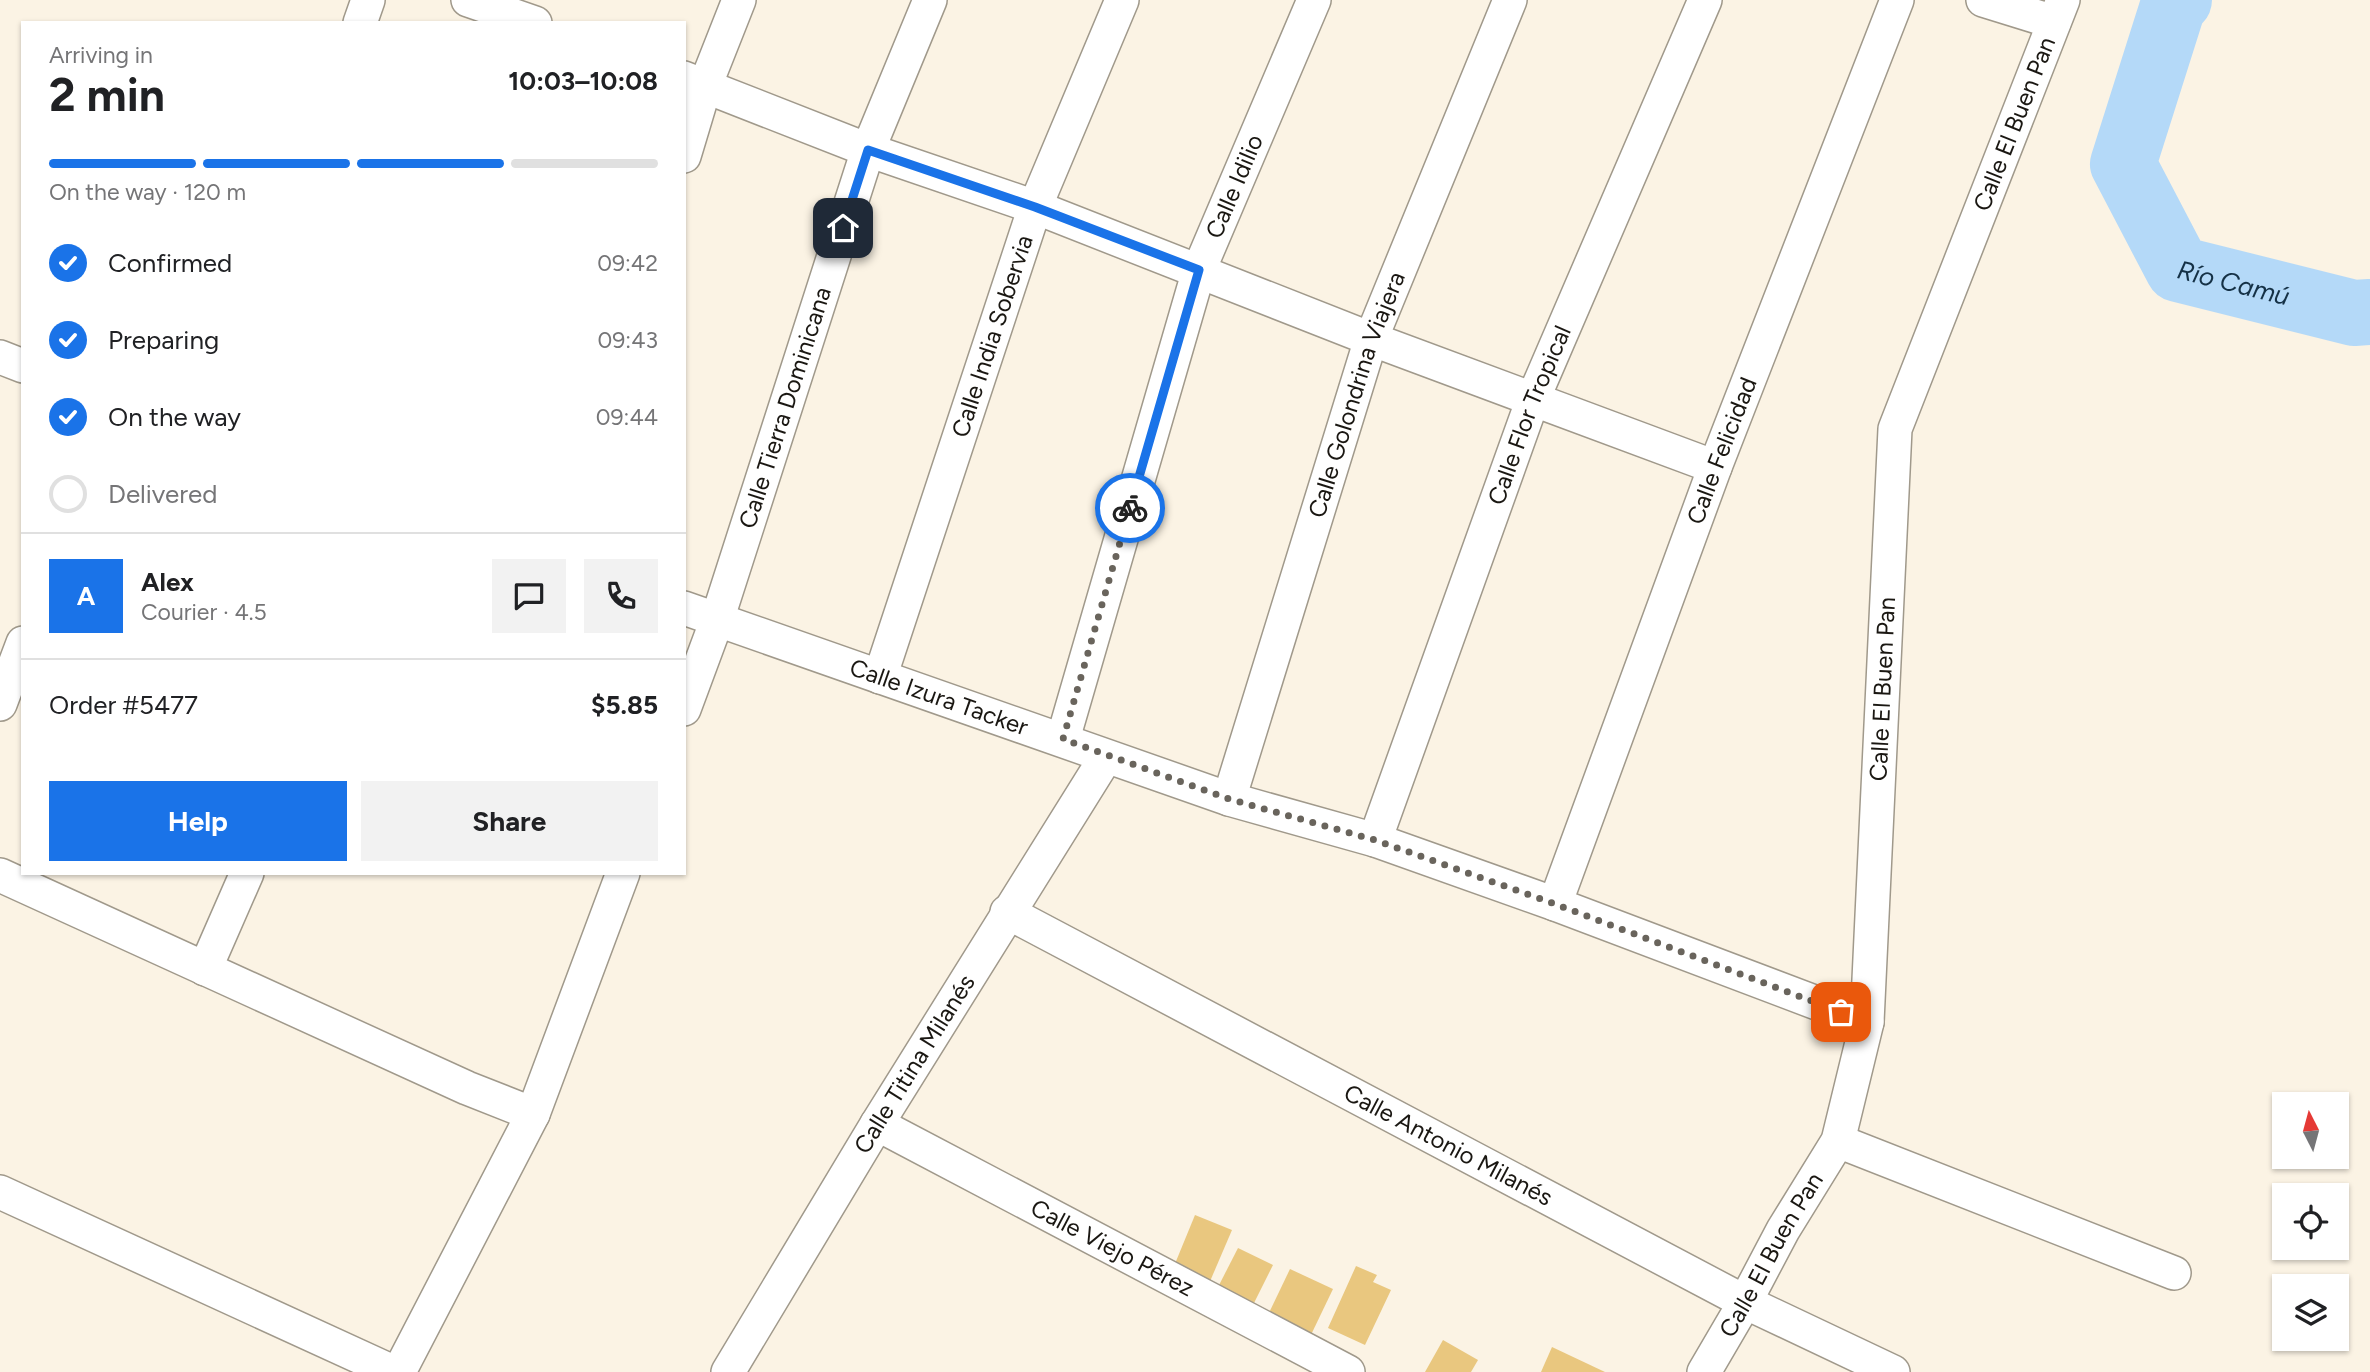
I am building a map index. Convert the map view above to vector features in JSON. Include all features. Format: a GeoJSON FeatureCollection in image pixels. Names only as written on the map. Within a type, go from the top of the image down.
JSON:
{"type":"FeatureCollection","features":[{"type":"Feature","properties":{"kind":"street"},"geometry":{"type":"LineString","coordinates":[[361,21],[368,0]]}},
{"type":"Feature","properties":{"kind":"street"},"geometry":{"type":"LineString","coordinates":[[468,0],[529,21]]}},
{"type":"Feature","properties":{"kind":"street"},"geometry":{"type":"LineString","coordinates":[[544,21],[552,0]]}},
{"type":"Feature","properties":{"kind":"street"},"geometry":{"type":"LineString","coordinates":[[686,141],[694,82],[739,0]]}},
{"type":"Feature","properties":{"kind":"street","name":"Calle Tierra Dominicana"},"geometry":{"type":"LineString","coordinates":[[686,704],[717,620],[868,150],[930,0]]}},
{"type":"Feature","properties":{"kind":"street","name":"Calle India Sobervia"},"geometry":{"type":"LineString","coordinates":[[880,677],[1035,207],[1122,0]]}},
{"type":"Feature","properties":{"kind":"street","name":"Calle Idilio"},"geometry":{"type":"LineString","coordinates":[[1063,739],[1199,270],[1314,0]]}},
{"type":"Feature","properties":{"kind":"street","name":"Calle Golondrina Viajera"},"geometry":{"type":"LineString","coordinates":[[1229,799],[1371,339],[1510,0]]}},
{"type":"Feature","properties":{"kind":"street","name":"Calle Flor Tropical"},"geometry":{"type":"LineString","coordinates":[[1375,840],[1533,400],[1705,0]]}},
{"type":"Feature","properties":{"kind":"street","name":"Calle Felicidad"},"geometry":{"type":"LineString","coordinates":[[1555,904],[1715,467],[1897,0]]}},
{"type":"Feature","properties":{"kind":"street"},"geometry":{"type":"LineString","coordinates":[[1983,0],[2058,11]]}},
{"type":"Feature","properties":{"kind":"street","name":"Calle El Buen Pan"},"geometry":{"type":"LineString","coordinates":[[1704,1372],[1783,1230],[1838,1141],[1867,1022],[1895,429],[2058,11]]}},
{"type":"Feature","properties":{"kind":"street"},"geometry":{"type":"LineString","coordinates":[[694,82],[868,150],[1035,207],[1371,339],[1715,467]]}},
{"type":"Feature","properties":{"kind":"street"},"geometry":{"type":"LineString","coordinates":[[0,357],[21,365]]}},
{"type":"Feature","properties":{"kind":"street","name":"Calle Izura Tacker"},"geometry":{"type":"LineString","coordinates":[[686,609],[1229,799],[1375,840],[1555,904],[1867,1022]]}},
{"type":"Feature","properties":{"kind":"street"},"geometry":{"type":"LineString","coordinates":[[0,704],[21,648]]}},
{"type":"Feature","properties":{"kind":"street","name":"Calle Titina Milanés"},"geometry":{"type":"LineString","coordinates":[[728,1372],[1007,912],[1106,757]]}},
{"type":"Feature","properties":{"kind":"street"},"geometry":{"type":"LineString","coordinates":[[205,969],[246,875]]}},
{"type":"Feature","properties":{"kind":"street"},"geometry":{"type":"LineString","coordinates":[[399,1372],[533,1114],[622,875]]}},
{"type":"Feature","properties":{"kind":"street"},"geometry":{"type":"LineString","coordinates":[[0,876],[467,1088],[533,1114]]}},
{"type":"Feature","properties":{"kind":"street","name":"Calle Antonio Milanés"},"geometry":{"type":"LineString","coordinates":[[1007,912],[1745,1302],[1893,1372]]}},
{"type":"Feature","properties":{"kind":"street","name":"Calle Viejo Pérez"},"geometry":{"type":"LineString","coordinates":[[877,1124],[1348,1372]]}},
{"type":"Feature","properties":{"kind":"street"},"geometry":{"type":"LineString","coordinates":[[1838,1141],[2174,1273]]}},
{"type":"Feature","properties":{"kind":"street"},"geometry":{"type":"LineString","coordinates":[[0,1192],[393,1372]]}},
{"type":"Feature","properties":{"kind":"building"},"geometry":{"type":"Polygon","coordinates":[[[1195,1215],[1232,1230],[1208,1286],[1172,1271],[1195,1215]]]}},
{"type":"Feature","properties":{"kind":"building"},"geometry":{"type":"Polygon","coordinates":[[[1238,1248],[1273,1265],[1251,1309],[1216,1291],[1238,1248]]]}},
{"type":"Feature","properties":{"kind":"building"},"geometry":{"type":"Polygon","coordinates":[[[1356,1266],[1377,1275],[1373,1282],[1391,1290],[1365,1345],[1328,1328],[1356,1266]]]}},
{"type":"Feature","properties":{"kind":"building"},"geometry":{"type":"Polygon","coordinates":[[[1290,1269],[1333,1289],[1309,1339],[1266,1319],[1290,1269]]]}},
{"type":"Feature","properties":{"kind":"building"},"geometry":{"type":"Polygon","coordinates":[[[1443,1340],[1478,1360],[1471,1372],[1425,1372],[1443,1340]]]}},
{"type":"Feature","properties":{"kind":"building"},"geometry":{"type":"Polygon","coordinates":[[[1552,1347],[1605,1372],[1541,1372],[1552,1347]]]}},
{"type":"Feature","properties":{"kind":"waterway","name":"Río Camú"},"geometry":{"type":"LineString","coordinates":[[2179,0],[2173,6],[2123,164],[2178,269],[2354,313],[2370,312]]}},
{"type":"Feature","properties":{"kind":"way so far"},"geometry":{"type":"LineString","coordinates":[[1130,508],[1063,739],[1106,757],[1229,799],[1375,840],[1555,904],[1841,1012]]}},
{"type":"Feature","properties":{"kind":"route"},"geometry":{"type":"LineString","coordinates":[[843,228],[868,150],[1035,207],[1199,270],[1130,508]]}}]}
